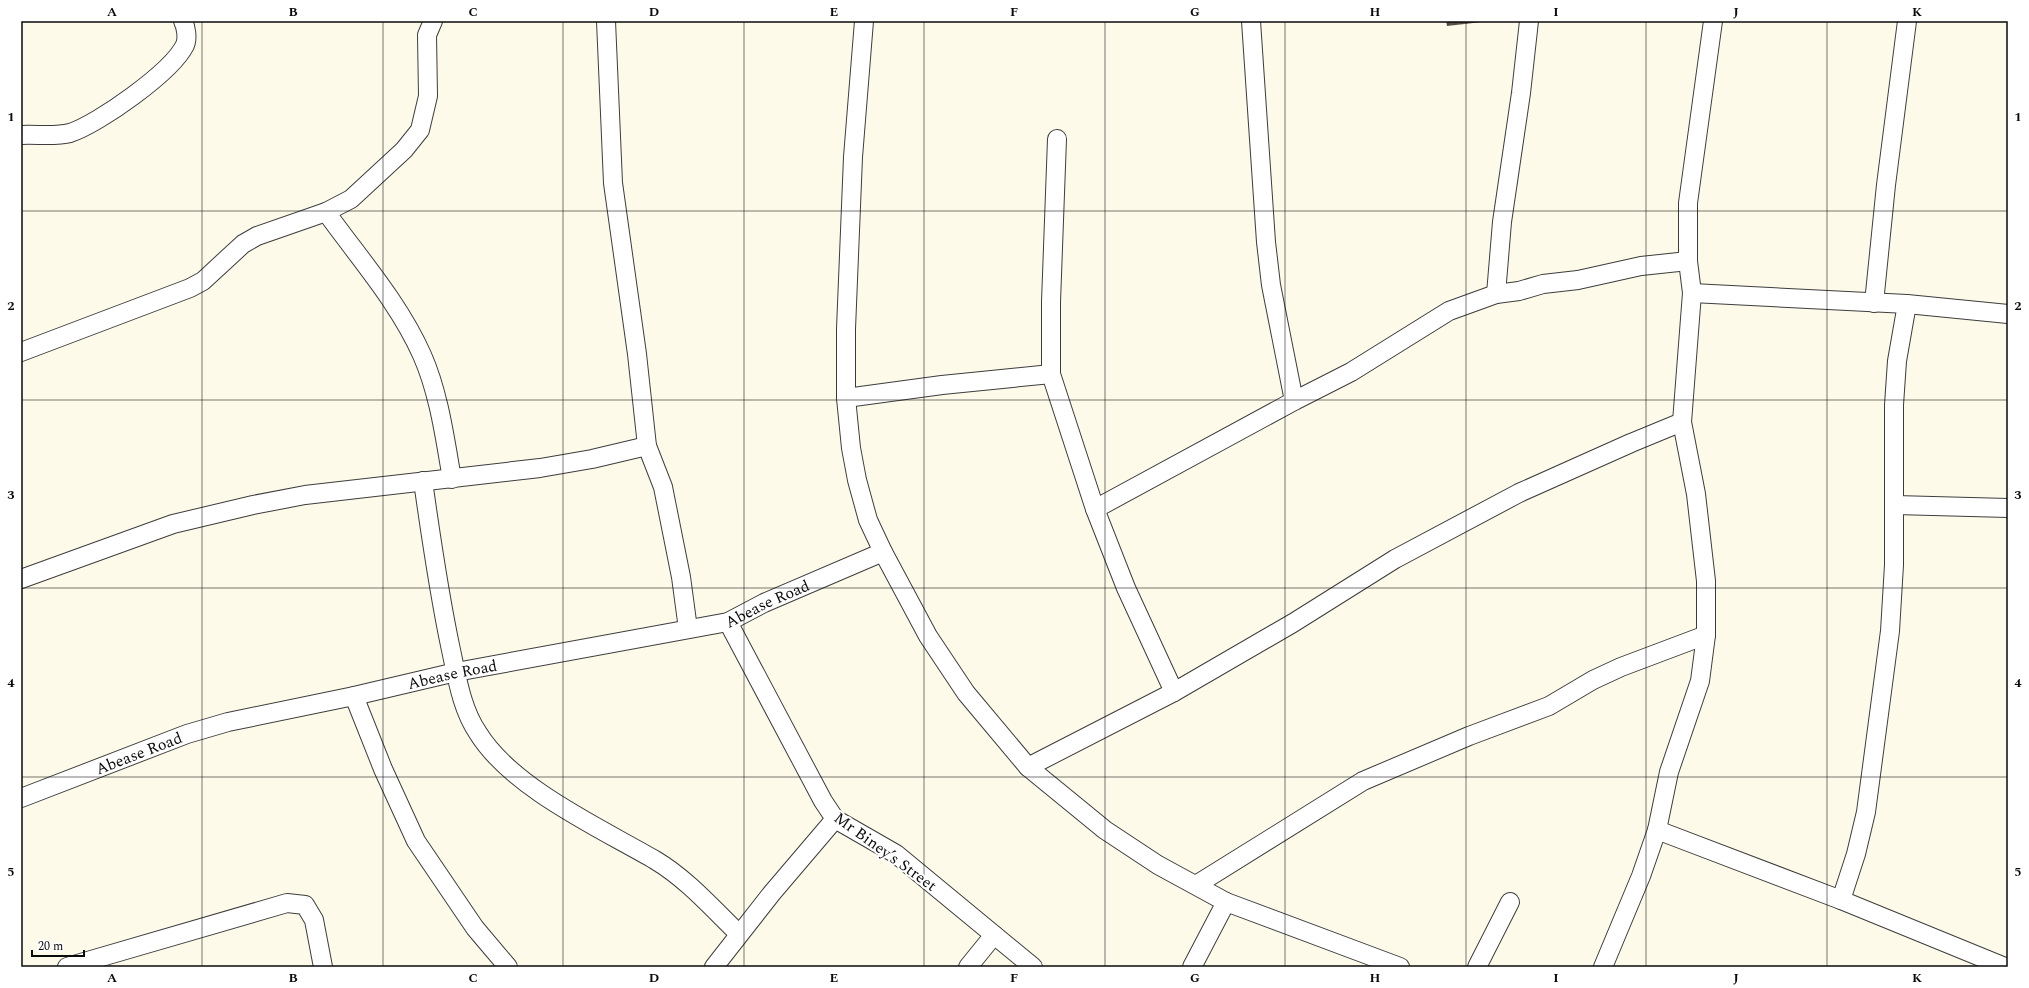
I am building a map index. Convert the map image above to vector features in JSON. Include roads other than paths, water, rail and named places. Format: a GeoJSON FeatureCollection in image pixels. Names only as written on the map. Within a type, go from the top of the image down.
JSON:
{"type":"FeatureCollection","features":[{"type":"Feature","properties":{"kind":"street"},"geometry":{"type":"LineString","coordinates":[[21,135],[68,134],[81,129],[120,104],[157,76],[174,60],[186,44],[186,28],[183,21]]}},
{"type":"Feature","properties":{"kind":"street"},"geometry":{"type":"LineString","coordinates":[[23,346],[190,288],[203,281],[243,244],[257,236],[326,212],[351,199],[404,150],[420,130],[428,96],[426,35],[433,21]]}},
{"type":"Feature","properties":{"kind":"street"},"geometry":{"type":"LineString","coordinates":[[606,21],[613,183],[637,354],[647,446],[663,487],[681,577],[688,630]]}},
{"type":"Feature","properties":{"kind":"street"},"geometry":{"type":"LineString","coordinates":[[864,21],[850,232],[846,398],[851,448],[857,480],[868,520],[883,552],[945,664],[966,694],[1028,767],[1105,830],[1158,865],[1226,902],[1400,967]]}},
{"type":"Feature","properties":{"kind":"street"},"geometry":{"type":"LineString","coordinates":[[1251,21],[1266,242],[1271,285],[1294,401]]}},
{"type":"Feature","properties":{"kind":"street"},"geometry":{"type":"LineString","coordinates":[[1496,294],[1502,222],[1529,21]]}},
{"type":"Feature","properties":{"kind":"street"},"geometry":{"type":"LineString","coordinates":[[1603,967],[1641,876],[1657,830],[1669,772],[1700,681],[1706,635],[1706,581],[1696,494],[1682,422],[1692,293],[1688,261],[1688,203],[1713,21]]}},
{"type":"Feature","properties":{"kind":"street"},"geometry":{"type":"LineString","coordinates":[[1874,303],[1886,185],[1907,21]]}},
{"type":"Feature","properties":{"kind":"street"},"geometry":{"type":"LineString","coordinates":[[1057,139],[1051,302],[1052,374],[1095,509],[1126,588],[1174,692]]}},
{"type":"Feature","properties":{"kind":"street"},"geometry":{"type":"LineString","coordinates":[[326,212],[384,291],[406,325],[422,356],[444,433],[452,479]]}},
{"type":"Feature","properties":{"kind":"street"},"geometry":{"type":"LineString","coordinates":[[1095,509],[1294,401],[1351,372],[1449,311],[1496,294],[1519,291],[1543,284],[1578,280],[1670,261],[1688,261]]}},
{"type":"Feature","properties":{"kind":"street"},"geometry":{"type":"LineString","coordinates":[[1692,293],[1907,304],[2008,314]]}},
{"type":"Feature","properties":{"kind":"street"},"geometry":{"type":"LineString","coordinates":[[1841,900],[1862,833],[1884,682],[1892,602],[1895,505],[1892,454],[1894,405],[1897,361],[1907,304]]}},
{"type":"Feature","properties":{"kind":"street"},"geometry":{"type":"LineString","coordinates":[[846,398],[942,385],[1052,374]]}},
{"type":"Feature","properties":{"kind":"street"},"geometry":{"type":"LineString","coordinates":[[1028,767],[1174,692],[1293,622],[1394,559],[1519,493],[1682,422]]}},
{"type":"Feature","properties":{"kind":"street"},"geometry":{"type":"LineString","coordinates":[[21,579],[173,524],[253,505],[305,495],[452,479],[592,459],[647,446]]}},
{"type":"Feature","properties":{"kind":"street"},"geometry":{"type":"LineString","coordinates":[[424,481],[443,611],[456,672],[469,718],[478,734],[502,762],[526,782],[565,809],[656,861],[680,878],[739,934]]}},
{"type":"Feature","properties":{"kind":"street"},"geometry":{"type":"LineString","coordinates":[[1895,505],[2008,508]]}},
{"type":"Feature","properties":{"kind":"street","name":"Abease Road"},"geometry":{"type":"LineString","coordinates":[[21,798],[187,734],[228,722],[354,696],[456,672],[728,622],[764,603],[883,552]]}},
{"type":"Feature","properties":{"kind":"street","name":"Mr Biney’s Street"},"geometry":{"type":"LineString","coordinates":[[728,622],[821,796],[835,819],[896,854],[1033,967]]}},
{"type":"Feature","properties":{"kind":"street"},"geometry":{"type":"LineString","coordinates":[[1196,885],[1363,781],[1469,736],[1549,706],[1592,680],[1621,667],[1706,635]]}},
{"type":"Feature","properties":{"kind":"street"},"geometry":{"type":"LineString","coordinates":[[354,696],[383,769],[416,841],[475,928],[508,967]]}},
{"type":"Feature","properties":{"kind":"street"},"geometry":{"type":"LineString","coordinates":[[714,967],[739,934],[835,819]]}},
{"type":"Feature","properties":{"kind":"street"},"geometry":{"type":"LineString","coordinates":[[1657,830],[1841,900],[2005,967]]}},
{"type":"Feature","properties":{"kind":"street"},"geometry":{"type":"LineString","coordinates":[[1192,967],[1226,902]]}},
{"type":"Feature","properties":{"kind":"street"},"geometry":{"type":"LineString","coordinates":[[1477,967],[1510,902]]}},
{"type":"Feature","properties":{"kind":"street"},"geometry":{"type":"LineString","coordinates":[[67,967],[287,904],[305,905],[314,920],[323,967]]}},
{"type":"Feature","properties":{"kind":"street"},"geometry":{"type":"LineString","coordinates":[[968,967],[994,936]]}}]}
